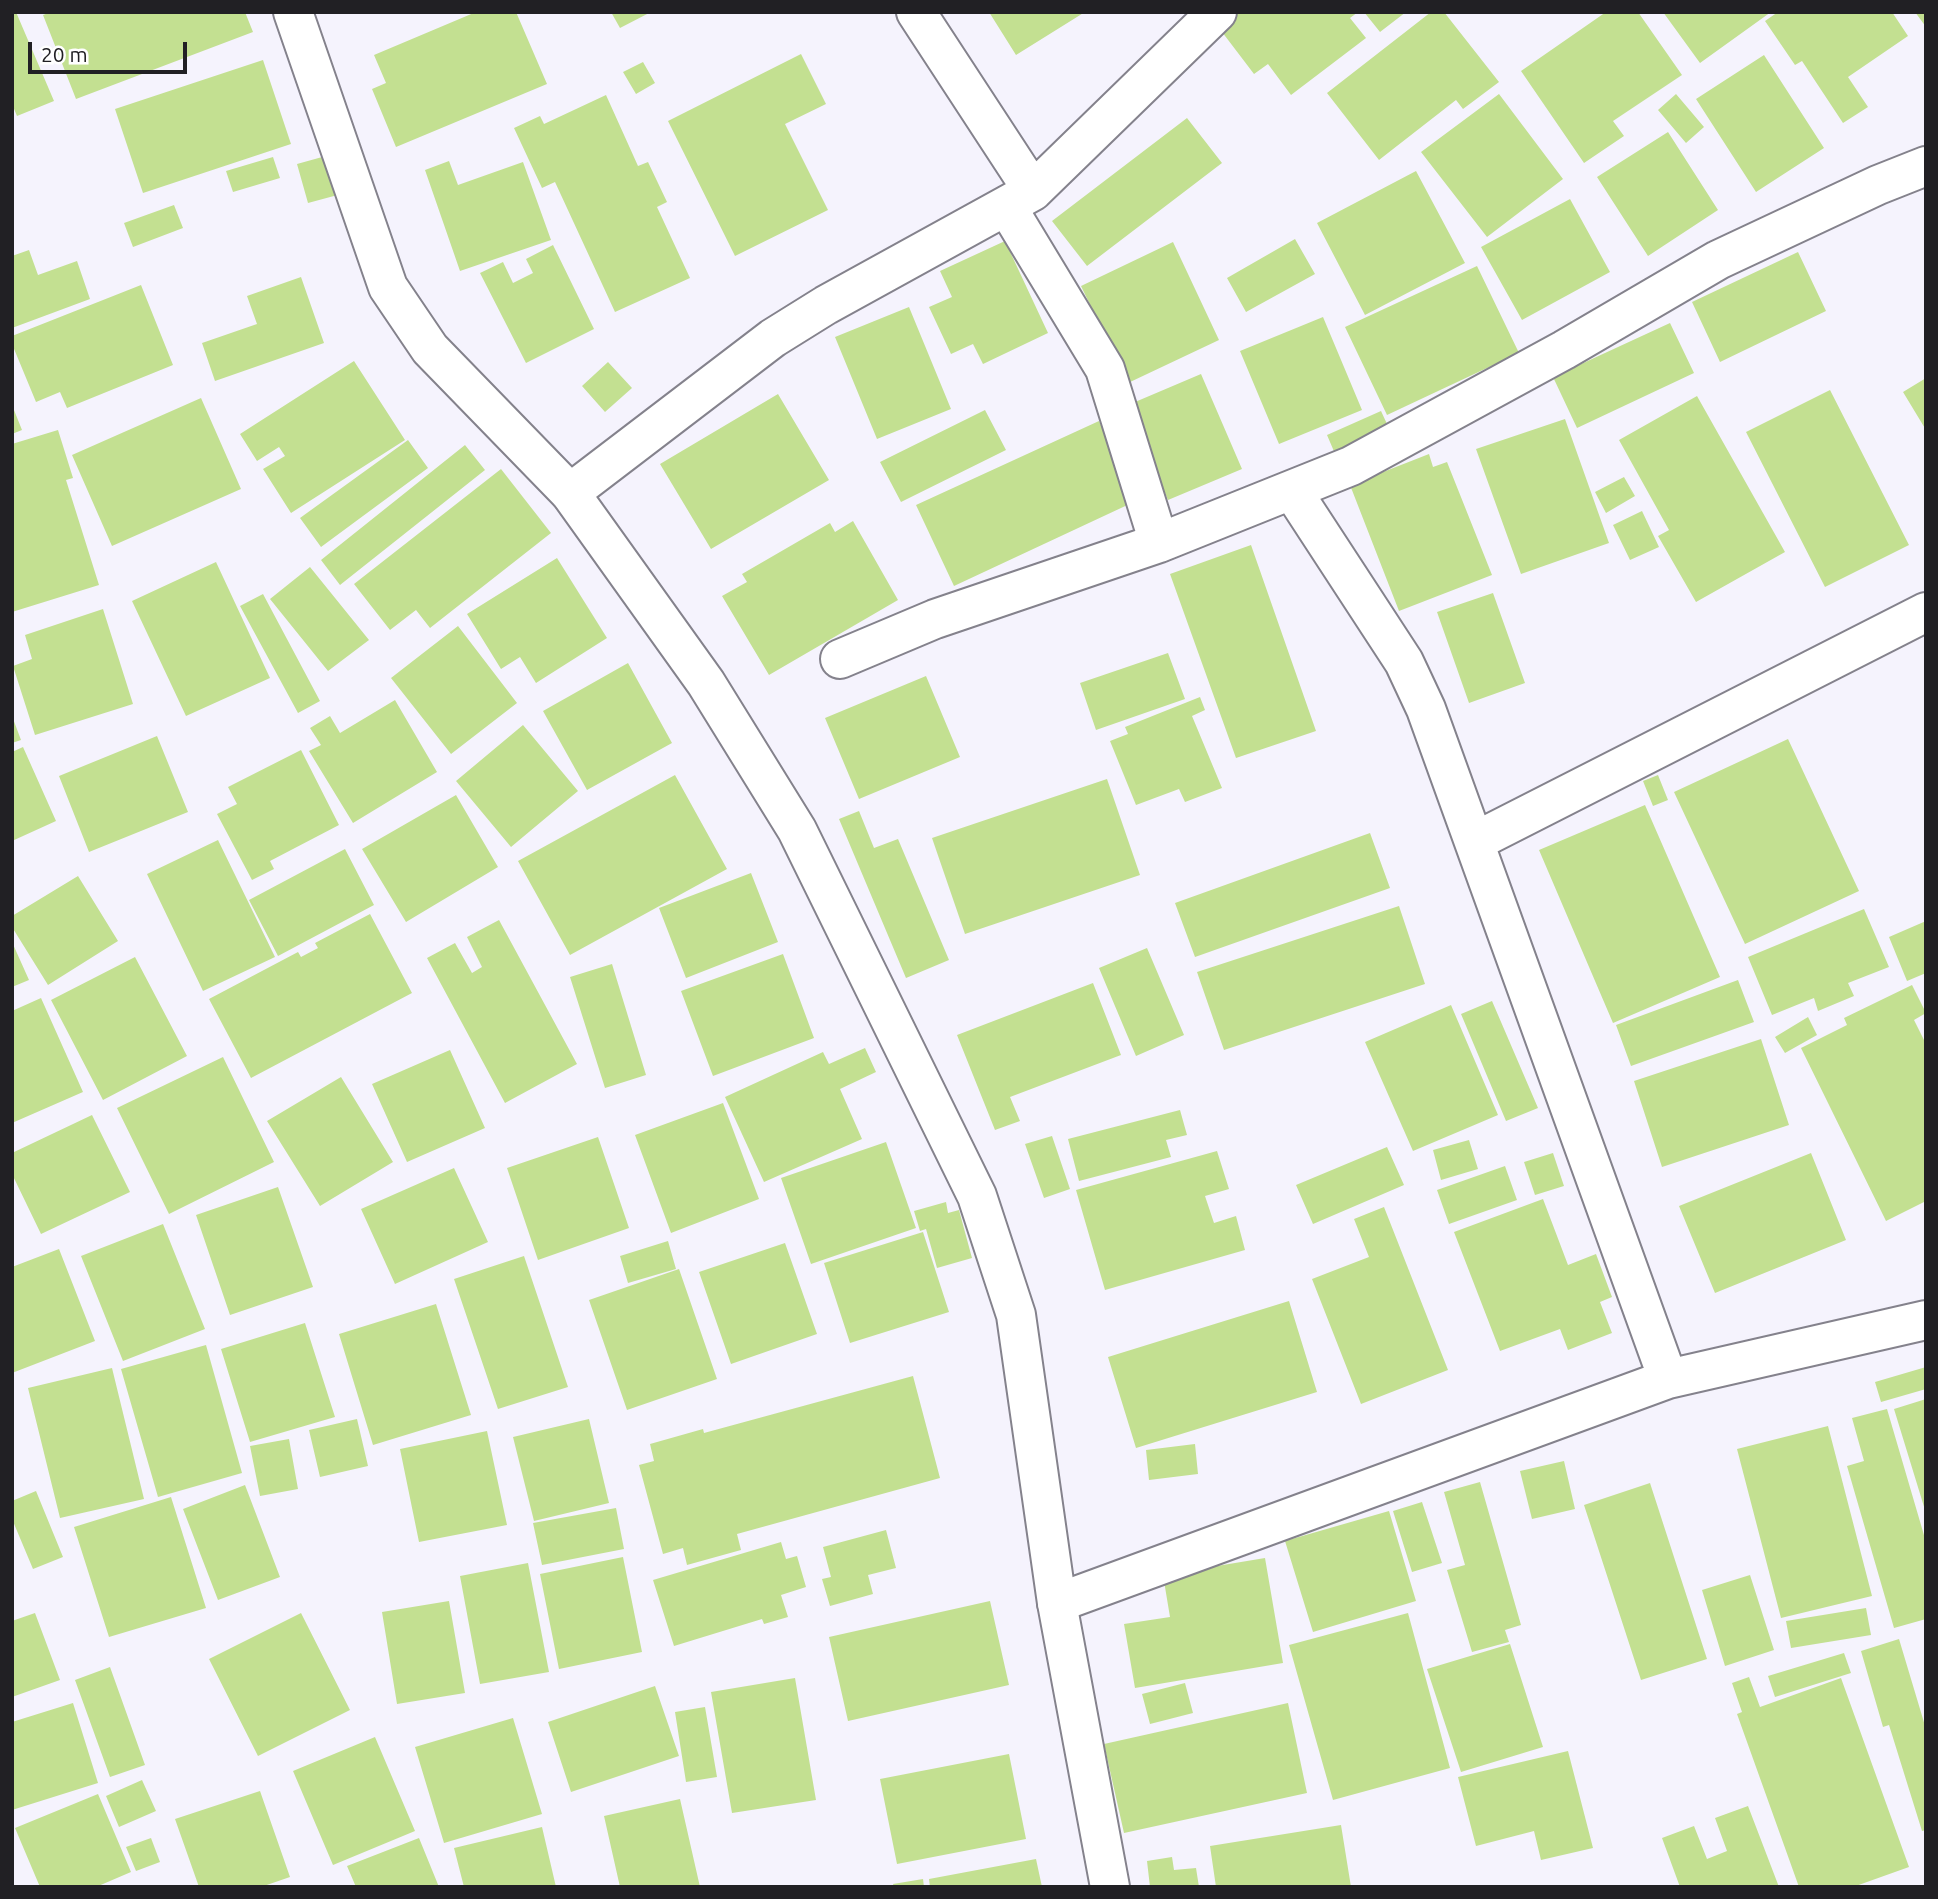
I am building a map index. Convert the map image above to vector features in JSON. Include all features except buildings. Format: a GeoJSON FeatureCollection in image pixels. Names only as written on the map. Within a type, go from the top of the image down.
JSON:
{"type":"FeatureCollection","features":[{"type":"Feature","properties":{"kind":"street"},"geometry":{"type":"LineString","coordinates":[[293,12],[388,287],[430,349],[570,493],[706,683],[797,830],[977,1196],[1016,1315],[1057,1603],[1110,1887]]}},
{"type":"Feature","properties":{"kind":"street"},"geometry":{"type":"LineString","coordinates":[[916,12],[1020,199],[1105,369],[1159,543]]}},
{"type":"Feature","properties":{"kind":"street"},"geometry":{"type":"LineString","coordinates":[[570,493],[773,338],[825,305],[1020,199],[1217,12]]}},
{"type":"Feature","properties":{"kind":"street"},"geometry":{"type":"LineString","coordinates":[[839,659],[935,619],[1159,543],[1293,492],[1351,466],[1447,415],[1718,260],[1878,185],[1926,166]]}},
{"type":"Feature","properties":{"kind":"street"},"geometry":{"type":"LineString","coordinates":[[1293,492],[1404,662],[1426,709],[1668,1379]]}},
{"type":"Feature","properties":{"kind":"street"},"geometry":{"type":"LineString","coordinates":[[1474,842],[1926,612]]}},
{"type":"Feature","properties":{"kind":"street"},"geometry":{"type":"LineString","coordinates":[[1057,1603],[1668,1379],[1926,1320]]}}]}
